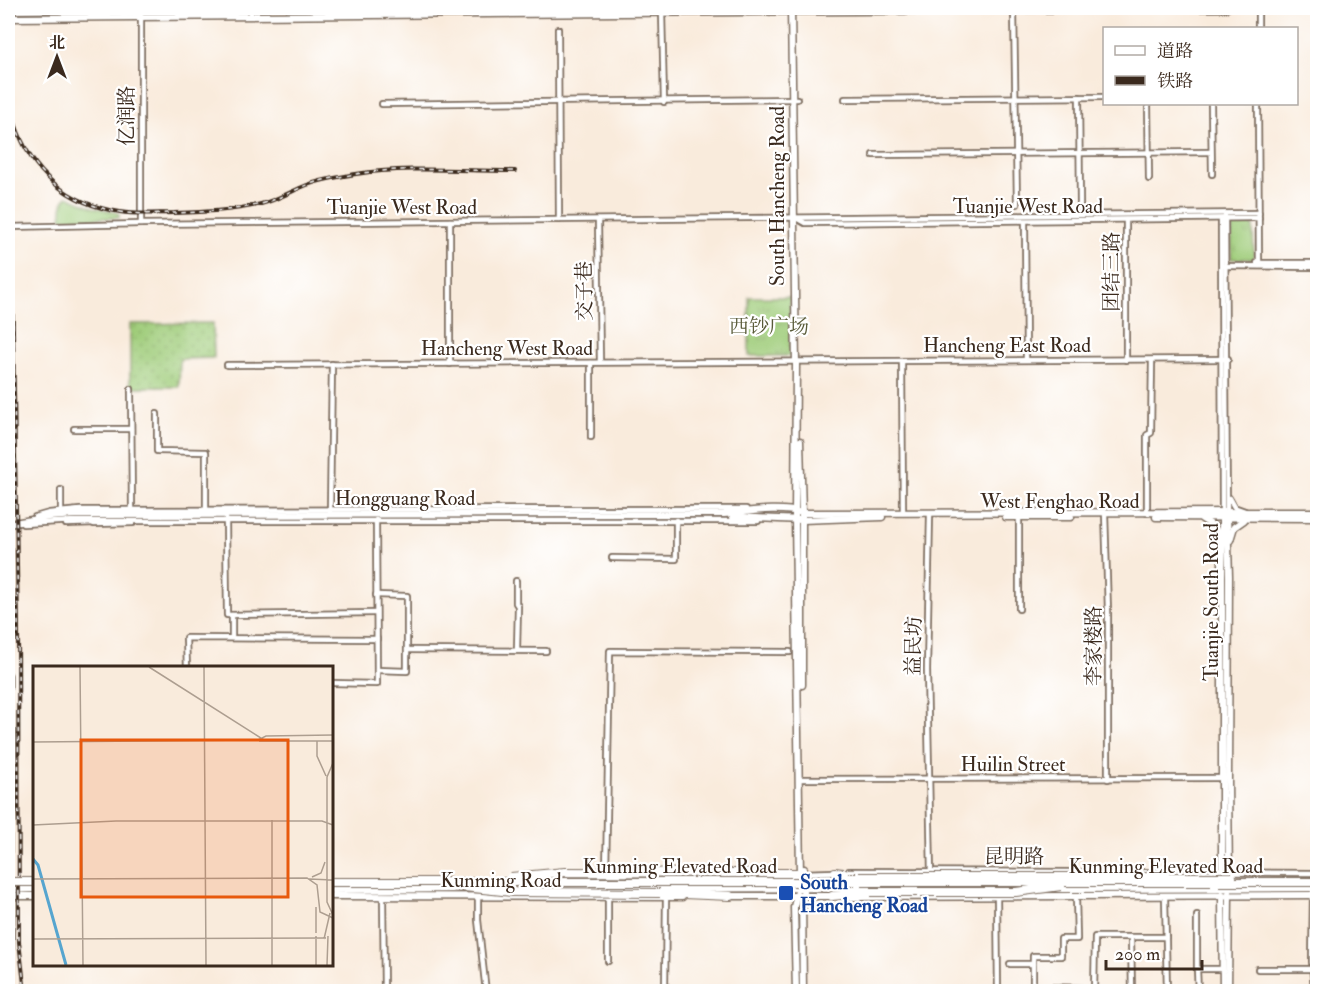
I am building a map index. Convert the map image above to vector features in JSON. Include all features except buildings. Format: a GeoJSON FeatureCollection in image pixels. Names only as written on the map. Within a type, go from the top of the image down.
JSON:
{"type":"FeatureCollection","features":[{"type":"Feature","properties":{"kind":"highway"},"geometry":{"type":"LineString","coordinates":[[511,877],[565,872],[802,873]]}},
{"type":"Feature","properties":{"kind":"highway"},"geometry":{"type":"LineString","coordinates":[[835,873],[1044,873],[1072,877]]}},
{"type":"Feature","properties":{"kind":"highway"},"geometry":{"type":"LineString","coordinates":[[8,877],[33,877]]}},
{"type":"Feature","properties":{"kind":"highway","name":"Kunming Elevated Road"},"geometry":{"type":"LineString","coordinates":[[333,877],[1072,877],[1316,884]]}},
{"type":"Feature","properties":{"kind":"highway"},"geometry":{"type":"LineString","coordinates":[[8,891],[33,882]]}},
{"type":"Feature","properties":{"kind":"highway","name":"Kunming Elevated Road"},"geometry":{"type":"LineString","coordinates":[[333,882],[1316,884]]}},
{"type":"Feature","properties":{"kind":"highway"},"geometry":{"type":"LineString","coordinates":[[428,882],[512,892],[730,896]]}},
{"type":"Feature","properties":{"kind":"highway"},"geometry":{"type":"LineString","coordinates":[[832,896],[871,892],[1016,892],[1086,883]]}},
{"type":"Feature","properties":{"kind":"main road"},"geometry":{"type":"LineString","coordinates":[[8,10],[209,8]]}},
{"type":"Feature","properties":{"kind":"main road"},"geometry":{"type":"LineString","coordinates":[[8,18],[251,16],[392,11],[662,12],[794,9],[1227,8]]}},
{"type":"Feature","properties":{"kind":"main road","name":"South Hancheng Road"},"geometry":{"type":"LineString","coordinates":[[794,9],[800,517],[802,889],[799,897]]}},
{"type":"Feature","properties":{"kind":"main road","name":"South Hancheng Road"},"geometry":{"type":"LineString","coordinates":[[797,361],[795,510],[800,517]]}},
{"type":"Feature","properties":{"kind":"main road","name":"Hongguang Road"},"geometry":{"type":"LineString","coordinates":[[8,526],[71,517],[135,514],[724,514],[795,510]]}},
{"type":"Feature","properties":{"kind":"main road","name":"West Fenghao Road"},"geometry":{"type":"LineString","coordinates":[[800,517],[903,513],[1019,518],[1147,513],[1317,515]]}},
{"type":"Feature","properties":{"kind":"main road","name":"Hongguang Road"},"geometry":{"type":"LineString","coordinates":[[135,514],[226,519],[770,519],[800,517]]}},
{"type":"Feature","properties":{"kind":"main road","name":"West Fenghao Road"},"geometry":{"type":"LineString","coordinates":[[800,517],[1105,515],[1193,518],[1224,515]]}},
{"type":"Feature","properties":{"kind":"main road","name":"Tuanjie South Road"},"geometry":{"type":"LineString","coordinates":[[1224,515],[1228,992]]}},
{"type":"Feature","properties":{"kind":"main road"},"geometry":{"type":"LineString","coordinates":[[1225,555],[1234,527],[1254,515]]}},
{"type":"Feature","properties":{"kind":"main road"},"geometry":{"type":"LineString","coordinates":[[1193,518],[1205,520],[1215,527],[1225,555]]}},
{"type":"Feature","properties":{"kind":"main road"},"geometry":{"type":"LineString","coordinates":[[8,675],[8,687]]}},
{"type":"Feature","properties":{"kind":"main road"},"geometry":{"type":"LineString","coordinates":[[8,768],[10,992]]}},
{"type":"Feature","properties":{"kind":"main road","name":"Kunming Road"},"geometry":{"type":"LineString","coordinates":[[730,896],[997,898],[1165,896],[1316,884]]}},
{"type":"Feature","properties":{"kind":"main road","name":"Kunming Road"},"geometry":{"type":"LineString","coordinates":[[333,890],[997,888],[1226,892]]}},
{"type":"Feature","properties":{"kind":"main road"},"geometry":{"type":"LineString","coordinates":[[8,891],[33,889]]}},
{"type":"Feature","properties":{"kind":"main road"},"geometry":{"type":"LineString","coordinates":[[8,891],[33,896]]}},
{"type":"Feature","properties":{"kind":"main road","name":"Tuanjie South Road"},"geometry":{"type":"LineString","coordinates":[[1223,992],[1226,892]]}},
{"type":"Feature","properties":{"kind":"main road","name":"Kunming Road"},"geometry":{"type":"LineString","coordinates":[[333,896],[608,897],[663,895]]}},
{"type":"Feature","properties":{"kind":"main road"},"geometry":{"type":"LineString","coordinates":[[796,992],[799,897]]}},
{"type":"Feature","properties":{"kind":"main road"},"geometry":{"type":"LineString","coordinates":[[799,897],[802,992]]}},
{"type":"Feature","properties":{"kind":"street","name":"亿润路"},"geometry":{"type":"LineString","coordinates":[[140,8],[141,224]]}},
{"type":"Feature","properties":{"kind":"street"},"geometry":{"type":"LineString","coordinates":[[251,8],[251,16]]}},
{"type":"Feature","properties":{"kind":"street"},"geometry":{"type":"LineString","coordinates":[[1258,8],[1258,27]]}},
{"type":"Feature","properties":{"kind":"street"},"geometry":{"type":"LineString","coordinates":[[1014,10],[1017,204]]}},
{"type":"Feature","properties":{"kind":"street"},"geometry":{"type":"LineString","coordinates":[[662,12],[664,102]]}},
{"type":"Feature","properties":{"kind":"street"},"geometry":{"type":"LineString","coordinates":[[558,29],[559,220]]}},
{"type":"Feature","properties":{"kind":"street"},"geometry":{"type":"LineString","coordinates":[[1079,97],[1080,204]]}},
{"type":"Feature","properties":{"kind":"street"},"geometry":{"type":"LineString","coordinates":[[845,99],[1103,97]]}},
{"type":"Feature","properties":{"kind":"street"},"geometry":{"type":"LineString","coordinates":[[382,104],[795,99]]}},
{"type":"Feature","properties":{"kind":"street"},"geometry":{"type":"LineString","coordinates":[[1148,105],[1149,179]]}},
{"type":"Feature","properties":{"kind":"street"},"geometry":{"type":"LineString","coordinates":[[1211,105],[1212,174]]}},
{"type":"Feature","properties":{"kind":"street"},"geometry":{"type":"LineString","coordinates":[[1258,105],[1259,265]]}},
{"type":"Feature","properties":{"kind":"street"},"geometry":{"type":"LineString","coordinates":[[873,155],[1211,152]]}},
{"type":"Feature","properties":{"kind":"street","name":"Tuanjie West Road"},"geometry":{"type":"LineString","coordinates":[[796,218],[805,223],[1125,220],[1223,216]]}},
{"type":"Feature","properties":{"kind":"street","name":"Tuanjie South Road"},"geometry":{"type":"LineString","coordinates":[[1223,216],[1228,492],[1224,515]]}},
{"type":"Feature","properties":{"kind":"street","name":"Tuanjie West Road"},"geometry":{"type":"LineString","coordinates":[[8,229],[10,227],[141,224],[805,217],[1259,216]]}},
{"type":"Feature","properties":{"kind":"street","name":"交子巷"},"geometry":{"type":"LineString","coordinates":[[598,220],[600,362]]}},
{"type":"Feature","properties":{"kind":"street","name":"团结三路"},"geometry":{"type":"LineString","coordinates":[[1125,220],[1126,360]]}},
{"type":"Feature","properties":{"kind":"street"},"geometry":{"type":"LineString","coordinates":[[450,221],[450,364]]}},
{"type":"Feature","properties":{"kind":"street"},"geometry":{"type":"LineString","coordinates":[[1026,221],[1026,359]]}},
{"type":"Feature","properties":{"kind":"street"},"geometry":{"type":"LineString","coordinates":[[1224,265],[1317,265]]}},
{"type":"Feature","properties":{"kind":"street","name":"Tuanjie South Road"},"geometry":{"type":"LineString","coordinates":[[1224,515],[1225,359]]}},
{"type":"Feature","properties":{"kind":"street","name":"Hancheng East Road"},"geometry":{"type":"LineString","coordinates":[[787,361],[1225,359]]}},
{"type":"Feature","properties":{"kind":"street"},"geometry":{"type":"LineString","coordinates":[[1147,513],[1147,435],[1151,433],[1152,360]]}},
{"type":"Feature","properties":{"kind":"street","name":"Hancheng West Road"},"geometry":{"type":"LineString","coordinates":[[227,365],[787,361]]}},
{"type":"Feature","properties":{"kind":"street"},"geometry":{"type":"LineString","coordinates":[[902,361],[903,513]]}},
{"type":"Feature","properties":{"kind":"street"},"geometry":{"type":"LineString","coordinates":[[591,363],[591,437]]}},
{"type":"Feature","properties":{"kind":"street"},"geometry":{"type":"LineString","coordinates":[[330,511],[332,364]]}},
{"type":"Feature","properties":{"kind":"street"},"geometry":{"type":"LineString","coordinates":[[131,389],[135,514]]}},
{"type":"Feature","properties":{"kind":"street"},"geometry":{"type":"LineString","coordinates":[[157,414],[157,452],[206,452],[206,510]]}},
{"type":"Feature","properties":{"kind":"street"},"geometry":{"type":"LineString","coordinates":[[74,429],[131,429]]}},
{"type":"Feature","properties":{"kind":"street"},"geometry":{"type":"LineString","coordinates":[[61,490],[62,512]]}},
{"type":"Feature","properties":{"kind":"street"},"geometry":{"type":"LineString","coordinates":[[1228,492],[1234,507],[1254,515]]}},
{"type":"Feature","properties":{"kind":"street"},"geometry":{"type":"LineString","coordinates":[[1317,505],[1317,515]]}},
{"type":"Feature","properties":{"kind":"street"},"geometry":{"type":"LineString","coordinates":[[23,523],[49,513],[107,510],[135,514],[206,510],[770,510]]}},
{"type":"Feature","properties":{"kind":"street"},"geometry":{"type":"LineString","coordinates":[[91,524],[135,514]]}},
{"type":"Feature","properties":{"kind":"street","name":"益民坊"},"geometry":{"type":"LineString","coordinates":[[930,515],[927,670],[931,888]]}},
{"type":"Feature","properties":{"kind":"street","name":"李家楼路"},"geometry":{"type":"LineString","coordinates":[[1105,515],[1108,610],[1108,779]]}},
{"type":"Feature","properties":{"kind":"street"},"geometry":{"type":"LineString","coordinates":[[1019,518],[1019,609]]}},
{"type":"Feature","properties":{"kind":"street"},"geometry":{"type":"LineString","coordinates":[[46,523],[226,519],[227,615],[376,613]]}},
{"type":"Feature","properties":{"kind":"street"},"geometry":{"type":"LineString","coordinates":[[333,683],[377,684],[376,519]]}},
{"type":"Feature","properties":{"kind":"street"},"geometry":{"type":"LineString","coordinates":[[612,558],[676,559],[676,519]]}},
{"type":"Feature","properties":{"kind":"street"},"geometry":{"type":"LineString","coordinates":[[23,523],[131,524],[151,520]]}},
{"type":"Feature","properties":{"kind":"street"},"geometry":{"type":"LineString","coordinates":[[516,580],[518,650]]}},
{"type":"Feature","properties":{"kind":"street"},"geometry":{"type":"LineString","coordinates":[[376,595],[407,596],[407,670],[377,670]]}},
{"type":"Feature","properties":{"kind":"street"},"geometry":{"type":"LineString","coordinates":[[232,615],[232,638]]}},
{"type":"Feature","properties":{"kind":"street"},"geometry":{"type":"LineString","coordinates":[[187,666],[186,638],[377,639]]}},
{"type":"Feature","properties":{"kind":"street"},"geometry":{"type":"LineString","coordinates":[[407,650],[546,651]]}},
{"type":"Feature","properties":{"kind":"street"},"geometry":{"type":"LineString","coordinates":[[609,889],[606,873],[610,651],[790,652]]}},
{"type":"Feature","properties":{"kind":"street","name":"Huilin Street"},"geometry":{"type":"LineString","coordinates":[[801,779],[1225,778]]}},
{"type":"Feature","properties":{"kind":"street"},"geometry":{"type":"LineString","coordinates":[[1288,992],[1288,990],[1314,991],[1312,969],[1315,961],[1317,780]]}},
{"type":"Feature","properties":{"kind":"street","name":"昆明路"},"geometry":{"type":"LineString","coordinates":[[802,873],[931,871],[1226,873],[1316,884]]}},
{"type":"Feature","properties":{"kind":"street"},"geometry":{"type":"LineString","coordinates":[[997,888],[998,992]]}},
{"type":"Feature","properties":{"kind":"street"},"geometry":{"type":"LineString","coordinates":[[663,895],[666,992]]}},
{"type":"Feature","properties":{"kind":"street"},"geometry":{"type":"LineString","coordinates":[[383,896],[384,992]]}},
{"type":"Feature","properties":{"kind":"street"},"geometry":{"type":"LineString","coordinates":[[1076,896],[1077,939],[1061,939],[1061,956],[1033,956],[1033,987],[1085,988]]}},
{"type":"Feature","properties":{"kind":"street"},"geometry":{"type":"LineString","coordinates":[[1165,896],[1167,992]]}},
{"type":"Feature","properties":{"kind":"street"},"geometry":{"type":"LineString","coordinates":[[478,897],[478,920],[486,992]]}},
{"type":"Feature","properties":{"kind":"street"},"geometry":{"type":"LineString","coordinates":[[608,897],[608,960]]}},
{"type":"Feature","properties":{"kind":"street"},"geometry":{"type":"LineString","coordinates":[[1197,916],[1198,992]]}},
{"type":"Feature","properties":{"kind":"street"},"geometry":{"type":"LineString","coordinates":[[1094,992],[1095,937],[1166,937]]}},
{"type":"Feature","properties":{"kind":"street"},"geometry":{"type":"LineString","coordinates":[[1131,937],[1132,992]]}},
{"type":"Feature","properties":{"kind":"street"},"geometry":{"type":"LineString","coordinates":[[1010,964],[1033,964]]}},
{"type":"Feature","properties":{"kind":"street"},"geometry":{"type":"LineString","coordinates":[[1197,969],[1223,969]]}},
{"type":"Feature","properties":{"kind":"street"},"geometry":{"type":"LineString","coordinates":[[1258,969],[1312,969]]}},
{"type":"Feature","properties":{"kind":"green space"},"geometry":{"type":"Polygon","coordinates":[[[67,196],[93,207],[119,213],[119,218],[61,219],[63,202],[67,196]]]}},
{"type":"Feature","properties":{"kind":"green space"},"geometry":{"type":"Polygon","coordinates":[[[1232,224],[1253,224],[1254,259],[1231,259],[1232,224]]]}},
{"type":"Feature","properties":{"kind":"green space","name":"西钞广场"},"geometry":{"type":"Polygon","coordinates":[[[749,297],[790,297],[790,356],[749,356],[749,297]]]}},
{"type":"Feature","properties":{"kind":"green space"},"geometry":{"type":"Polygon","coordinates":[[[213,323],[214,358],[180,359],[179,387],[130,387],[130,324],[213,323]]]}},
{"type":"Feature","properties":{"kind":"railway"},"geometry":{"type":"LineString","coordinates":[[8,8],[8,34]]}},
{"type":"Feature","properties":{"kind":"railway"},"geometry":{"type":"LineString","coordinates":[[8,27],[11,64],[18,623],[19,942],[25,992]]}},
{"type":"Feature","properties":{"kind":"railway"},"geometry":{"type":"LineString","coordinates":[[15,123],[31,157],[54,183],[68,194],[84,202],[127,213],[185,213],[240,208],[279,198],[319,181],[356,174],[414,170],[515,171]]}},
{"type":"Feature","properties":{"kind":"railway"},"geometry":{"type":"LineString","coordinates":[[8,632],[12,609]]}},
{"type":"Feature","properties":{"kind":"place","name":"South Hancheng Road"},"geometry":{"type":"Point","coordinates":[786,893]}}]}
